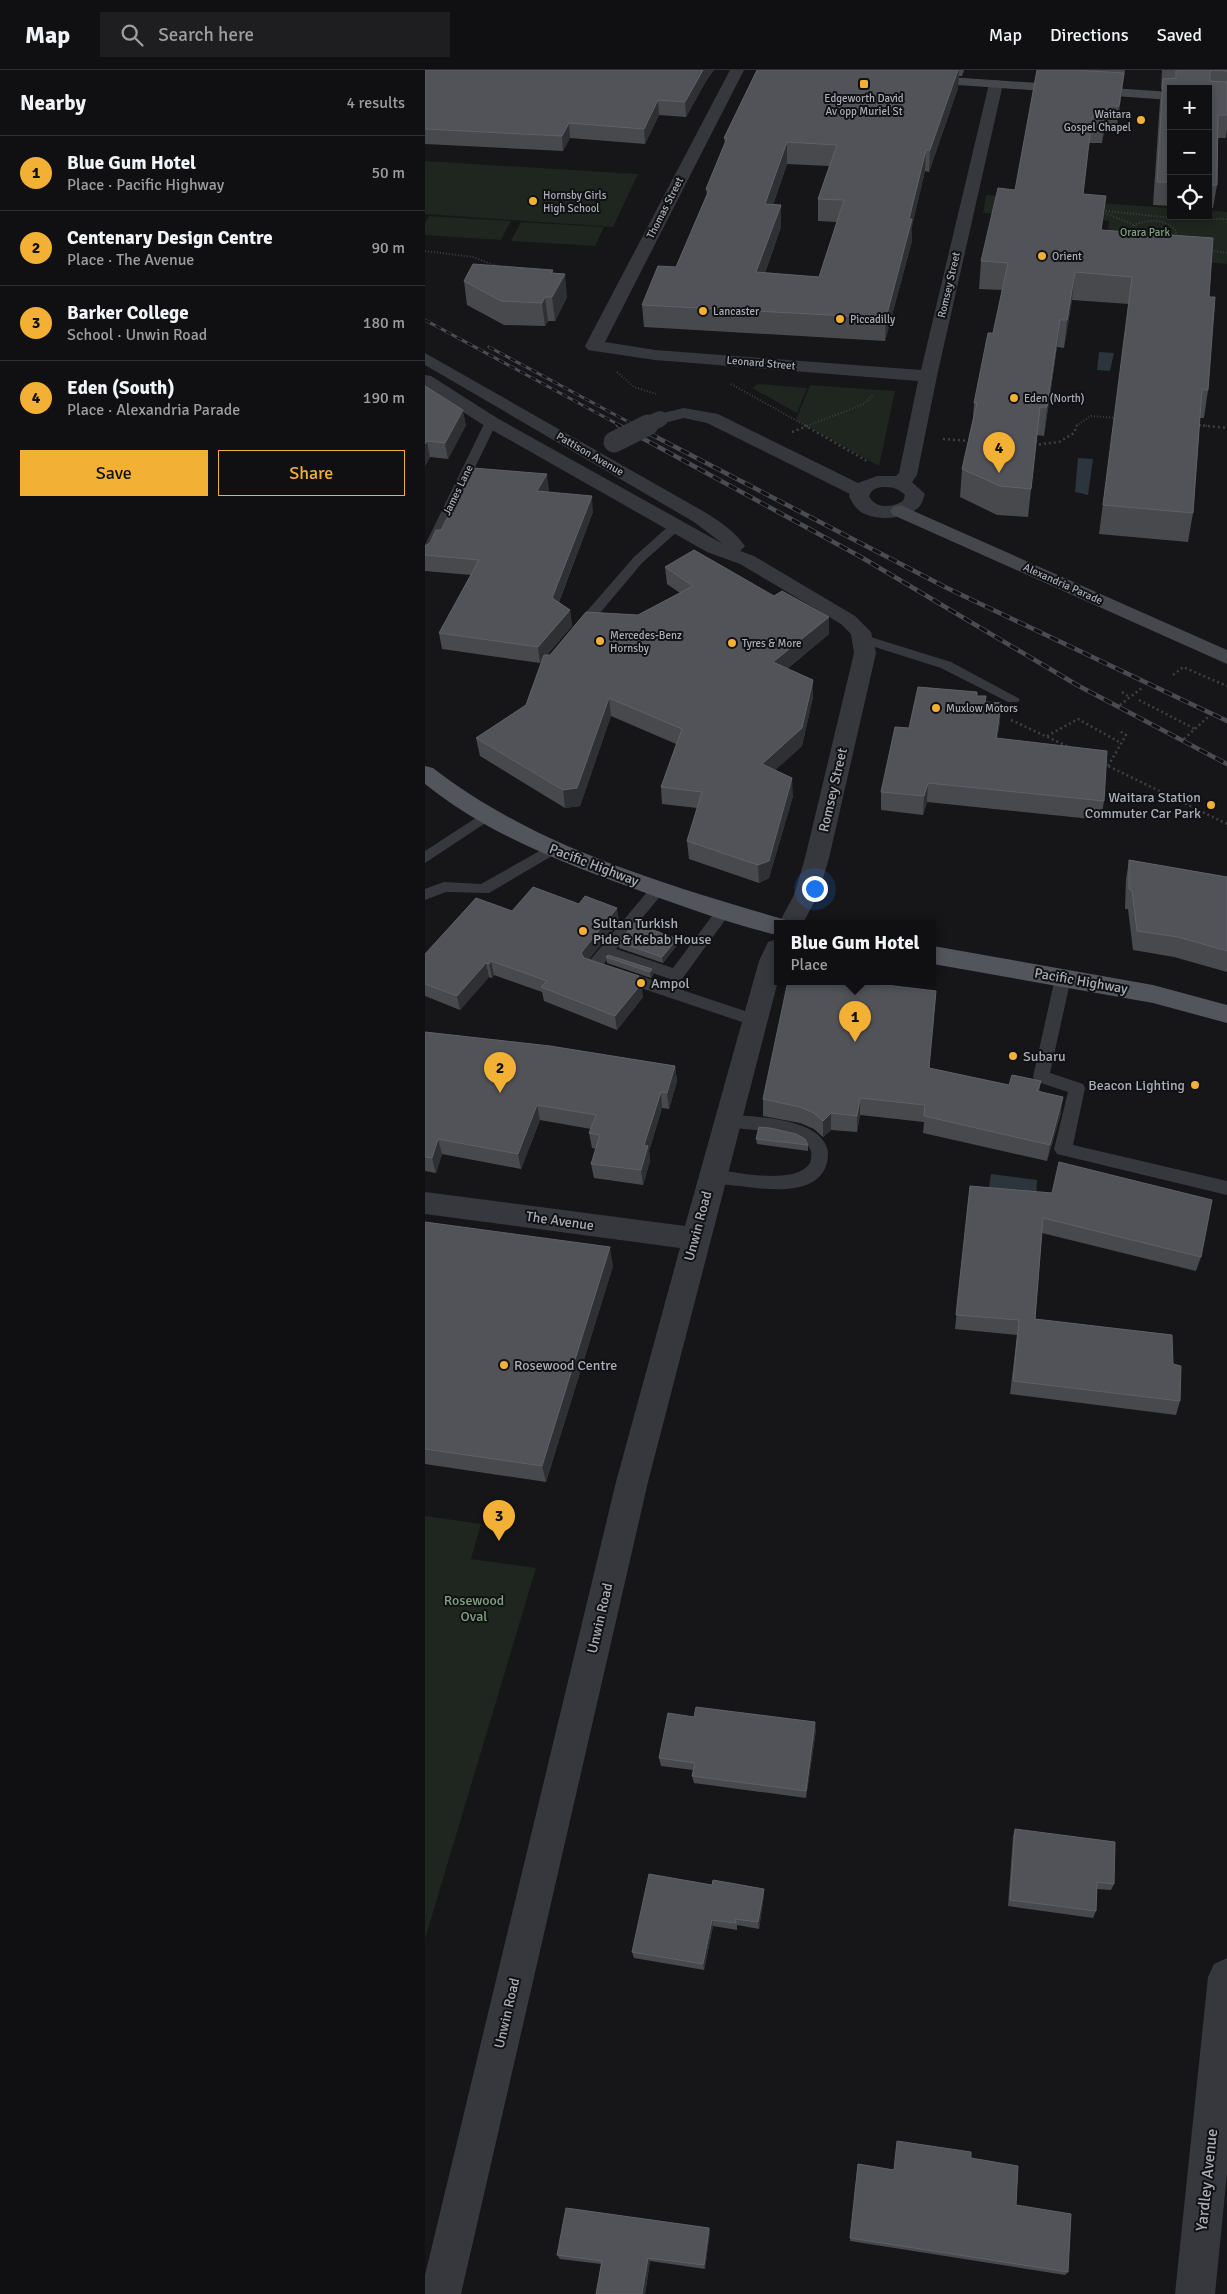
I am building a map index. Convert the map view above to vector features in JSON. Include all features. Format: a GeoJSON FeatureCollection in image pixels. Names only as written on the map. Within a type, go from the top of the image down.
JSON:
{"type":"FeatureCollection","features":[{"type":"Feature","properties":{"kind":"main road","name":"Pacific Highway"},"geometry":{"type":"LineString","coordinates":[[425,773],[443,788],[485,816],[552,849],[723,912],[774,925]]}},
{"type":"Feature","properties":{"kind":"main road","name":"Pacific Highway"},"geometry":{"type":"LineString","coordinates":[[936,956],[1153,994],[1227,1014]]}},
{"type":"Feature","properties":{"kind":"street","name":"Thomas Street"},"geometry":{"type":"LineString","coordinates":[[594,346],[737,70]]}},
{"type":"Feature","properties":{"kind":"street"},"geometry":{"type":"LineString","coordinates":[[908,78],[1167,96]]}},
{"type":"Feature","properties":{"kind":"street","name":"Romsey Street"},"geometry":{"type":"LineString","coordinates":[[900,483],[908,475],[928,376],[996,84]]}},
{"type":"Feature","properties":{"kind":"street","name":"Leonard Street"},"geometry":{"type":"LineString","coordinates":[[594,346],[655,355],[928,376]]}},
{"type":"Feature","properties":{"kind":"street","name":"Pattison Avenue"},"geometry":{"type":"LineString","coordinates":[[425,358],[701,518],[724,534],[747,560]]}},
{"type":"Feature","properties":{"kind":"street","name":"Pattison Avenue"},"geometry":{"type":"LineString","coordinates":[[425,380],[491,422],[714,548],[747,560],[848,620],[861,632],[864,646]]}},
{"type":"Feature","properties":{"kind":"street"},"geometry":{"type":"LineString","coordinates":[[590,454],[660,419],[684,413],[712,418],[860,491]]}},
{"type":"Feature","properties":{"kind":"street"},"geometry":{"type":"LineString","coordinates":[[873,483],[900,483],[907,486],[915,494],[912,504],[900,511],[872,509],[860,501],[860,491],[873,483]]}},
{"type":"Feature","properties":{"kind":"street","name":"Alexandria Parade"},"geometry":{"type":"LineString","coordinates":[[900,511],[1224,652]]}},
{"type":"Feature","properties":{"kind":"street","name":"Romsey Street"},"geometry":{"type":"LineString","coordinates":[[793,920],[806,895],[813,872],[864,646]]}},
{"type":"Feature","properties":{"kind":"street","name":"Unwin Road"},"geometry":{"type":"LineString","coordinates":[[441,2294],[631,1482],[711,1176],[774,954]]}},
{"type":"Feature","properties":{"kind":"street","name":"The Avenue"},"geometry":{"type":"LineString","coordinates":[[425,1203],[695,1239]]}},
{"type":"Feature","properties":{"kind":"street","name":"Yardley Avenue"},"geometry":{"type":"LineString","coordinates":[[1195,2294],[1227,1977]]}},
{"type":"Feature","properties":{"kind":"lane","name":"James Lane"},"geometry":{"type":"LineString","coordinates":[[425,558],[491,422]]}},
{"type":"Feature","properties":{"kind":"lane"},"geometry":{"type":"LineString","coordinates":[[570,639],[638,560],[676,526]]}},
{"type":"Feature","properties":{"kind":"lane"},"geometry":{"type":"LineString","coordinates":[[864,646],[946,665],[1013,699]]}},
{"type":"Feature","properties":{"kind":"lane"},"geometry":{"type":"LineString","coordinates":[[425,858],[485,816]]}},
{"type":"Feature","properties":{"kind":"lane"},"geometry":{"type":"LineString","coordinates":[[425,895],[445,887],[484,889],[552,849]]}},
{"type":"Feature","properties":{"kind":"lane"},"geometry":{"type":"LineString","coordinates":[[658,889],[593,966],[754,1020]]}},
{"type":"Feature","properties":{"kind":"lane"},"geometry":{"type":"LineString","coordinates":[[663,990],[723,912]]}},
{"type":"Feature","properties":{"kind":"lane"},"geometry":{"type":"LineString","coordinates":[[605,951],[676,975]]}},
{"type":"Feature","properties":{"kind":"lane"},"geometry":{"type":"LineString","coordinates":[[1063,978],[1041,1077],[1077,1088],[1063,1149],[1227,1188]]}},
{"type":"Feature","properties":{"kind":"lane"},"geometry":{"type":"LineString","coordinates":[[711,1176],[795,1181],[814,1174],[820,1162],[820,1149],[813,1137],[794,1130],[727,1122]]}},
{"type":"Feature","properties":{"kind":"path"},"geometry":{"type":"LineString","coordinates":[[1181,242],[1173,240],[1177,236],[1177,230],[1165,222],[1146,220],[1134,225],[1100,211],[1183,219],[1227,219]]}},
{"type":"Feature","properties":{"kind":"path"},"geometry":{"type":"LineString","coordinates":[[1134,225],[1133,232],[1140,238]]}},
{"type":"Feature","properties":{"kind":"path"},"geometry":{"type":"LineString","coordinates":[[1204,249],[1227,253]]}},
{"type":"Feature","properties":{"kind":"path"},"geometry":{"type":"LineString","coordinates":[[425,251],[464,256],[493,263],[501,269]]}},
{"type":"Feature","properties":{"kind":"path"},"geometry":{"type":"LineString","coordinates":[[727,381],[870,463]]}},
{"type":"Feature","properties":{"kind":"path"},"geometry":{"type":"LineString","coordinates":[[799,428],[864,404],[873,396],[875,389]]}},
{"type":"Feature","properties":{"kind":"path"},"geometry":{"type":"LineString","coordinates":[[1033,444],[1059,442],[1074,432],[1077,424],[1091,416],[1119,418]]}},
{"type":"Feature","properties":{"kind":"path"},"geometry":{"type":"LineString","coordinates":[[1195,425],[1227,428]]}},
{"type":"Feature","properties":{"kind":"path"},"geometry":{"type":"LineString","coordinates":[[943,440],[970,441]]}},
{"type":"Feature","properties":{"kind":"path"},"geometry":{"type":"LineString","coordinates":[[1173,675],[1183,668],[1227,686]]}},
{"type":"Feature","properties":{"kind":"path"},"geometry":{"type":"LineString","coordinates":[[1120,705],[1143,687]]}},
{"type":"Feature","properties":{"kind":"path"},"geometry":{"type":"LineString","coordinates":[[1122,692],[1129,697]]}},
{"type":"Feature","properties":{"kind":"path"},"geometry":{"type":"LineString","coordinates":[[1139,700],[1195,729]]}},
{"type":"Feature","properties":{"kind":"path"},"geometry":{"type":"LineString","coordinates":[[1003,716],[1073,749]]}},
{"type":"Feature","properties":{"kind":"path"},"geometry":{"type":"LineString","coordinates":[[1184,739],[1208,717]]}},
{"type":"Feature","properties":{"kind":"path"},"geometry":{"type":"LineString","coordinates":[[1046,736],[1078,719],[1121,743]]}},
{"type":"Feature","properties":{"kind":"path"},"geometry":{"type":"LineString","coordinates":[[1108,766],[1126,735],[1118,730]]}},
{"type":"Feature","properties":{"kind":"path"},"geometry":{"type":"LineString","coordinates":[[1099,762],[1227,824]]}},
{"type":"Feature","properties":{"kind":"green space"},"geometry":{"type":"Polygon","coordinates":[[[425,161],[638,174],[613,227],[425,214],[425,161]]]}},
{"type":"Feature","properties":{"kind":"green space","name":"Orara Park"},"geometry":{"type":"Polygon","coordinates":[[[986,195],[1167,208],[1167,220],[1212,220],[1212,210],[1227,212],[1227,264],[1106,254],[1109,221],[983,213],[986,195]]]}},
{"type":"Feature","properties":{"kind":"green space"},"geometry":{"type":"Polygon","coordinates":[[[429,216],[511,221],[501,240],[425,235],[425,223],[429,216]]]}},
{"type":"Feature","properties":{"kind":"green space"},"geometry":{"type":"Polygon","coordinates":[[[521,222],[604,227],[595,246],[511,241],[521,222]]]}},
{"type":"Feature","properties":{"kind":"green space"},"geometry":{"type":"Polygon","coordinates":[[[758,384],[807,388],[797,413],[752,388],[758,384]]]}},
{"type":"Feature","properties":{"kind":"green space"},"geometry":{"type":"Polygon","coordinates":[[[810,385],[895,391],[879,466],[796,420],[810,385]]]}},
{"type":"Feature","properties":{"kind":"green space","name":"Rosewood Oval"},"geometry":{"type":"Polygon","coordinates":[[[425,1516],[481,1524],[471,1559],[536,1568],[425,1939],[425,1516]]]}},
{"type":"Feature","properties":{"kind":"shaded area"},"geometry":{"type":"Polygon","coordinates":[[[1099,352],[1114,353],[1110,371],[1097,370],[1099,352]]]}},
{"type":"Feature","properties":{"kind":"shaded area"},"geometry":{"type":"Polygon","coordinates":[[[1078,458],[1093,459],[1088,495],[1075,492],[1078,458]]]}},
{"type":"Feature","properties":{"kind":"shaded area"},"geometry":{"type":"Polygon","coordinates":[[[991,1174],[1037,1180],[1036,1199],[988,1193],[991,1174]]]}},
{"type":"Feature","properties":{"kind":"building"},"geometry":{"type":"Polygon","coordinates":[[[425,70],[703,70],[685,102],[658,100],[644,129],[569,123],[562,136],[425,129],[425,70]]]}},
{"type":"Feature","properties":{"kind":"building"},"geometry":{"type":"Polygon","coordinates":[[[757,70],[958,70],[930,150],[926,150],[909,219],[912,219],[886,318],[642,305],[658,266],[676,267],[709,190],[706,189],[727,138],[724,138],[757,70]],[[787,142],[765,204],[781,205],[756,272],[819,277],[844,200],[818,199],[837,145],[787,142]]]}},
{"type":"Feature","properties":{"kind":"building"},"geometry":{"type":"Polygon","coordinates":[[[1037,70],[1124,73],[1119,106],[1107,106],[1105,118],[1092,117],[1083,194],[1106,196],[1101,230],[1213,238],[1209,297],[1215,297],[1208,390],[1202,389],[1193,513],[1103,505],[1132,277],[1075,272],[1067,320],[1060,320],[1047,407],[1040,407],[1031,489],[1000,486],[962,469],[977,403],[974,403],[988,333],[993,333],[1008,263],[981,261],[998,188],[1015,190],[1037,70]]]}},
{"type":"Feature","properties":{"kind":"building"},"geometry":{"type":"Polygon","coordinates":[[[1176,70],[1212,70],[1210,72],[1210,81],[1227,82],[1227,115],[1218,115],[1217,185],[1212,185],[1212,85],[1167,85],[1167,182],[1157,182],[1163,79],[1176,78],[1176,70]]]}},
{"type":"Feature","properties":{"kind":"building"},"geometry":{"type":"Polygon","coordinates":[[[473,264],[553,270],[551,273],[565,274],[552,297],[545,297],[542,303],[501,301],[464,281],[473,264]]]}},
{"type":"Feature","properties":{"kind":"building"},"geometry":{"type":"Polygon","coordinates":[[[425,386],[463,410],[445,443],[427,441],[425,444],[425,386]]]}},
{"type":"Feature","properties":{"kind":"building"},"geometry":{"type":"Polygon","coordinates":[[[473,468],[547,474],[537,491],[592,496],[552,598],[570,610],[538,647],[439,633],[479,560],[425,555],[425,546],[430,543],[436,530],[441,530],[473,468]]]}},
{"type":"Feature","properties":{"kind":"building"},"geometry":{"type":"Polygon","coordinates":[[[694,550],[774,596],[782,591],[829,617],[773,662],[813,680],[802,728],[762,764],[792,778],[769,861],[758,865],[687,841],[702,792],[661,787],[682,729],[609,698],[577,788],[563,790],[476,738],[526,705],[544,655],[550,655],[586,612],[638,615],[693,586],[665,567],[694,550]]]}},
{"type":"Feature","properties":{"kind":"building"},"geometry":{"type":"Polygon","coordinates":[[[918,687],[977,692],[977,696],[986,696],[985,702],[1001,703],[996,738],[1107,751],[1104,801],[928,783],[924,796],[881,792],[895,727],[909,728],[918,687]]]}},
{"type":"Feature","properties":{"kind":"building"},"geometry":{"type":"Polygon","coordinates":[[[1129,860],[1227,877],[1227,951],[1178,937],[1137,931],[1132,890],[1129,889],[1129,860]]]}},
{"type":"Feature","properties":{"kind":"building"},"geometry":{"type":"Polygon","coordinates":[[[533,887],[579,904],[585,896],[617,908],[581,953],[584,958],[639,976],[635,981],[642,983],[615,1016],[541,987],[547,981],[491,961],[489,964],[486,963],[457,996],[425,984],[425,954],[476,898],[512,911],[533,887]]]}},
{"type":"Feature","properties":{"kind":"building"},"geometry":{"type":"Polygon","coordinates":[[[635,923],[677,939],[662,957],[618,942],[635,923]]]}},
{"type":"Feature","properties":{"kind":"building"},"geometry":{"type":"Polygon","coordinates":[[[608,955],[652,969],[650,972],[606,957],[608,955]]]}},
{"type":"Feature","properties":{"kind":"building"},"geometry":{"type":"Polygon","coordinates":[[[787,985],[886,985],[936,991],[929,1068],[1009,1085],[1012,1075],[1041,1081],[1037,1091],[1063,1097],[1050,1145],[924,1116],[925,1105],[860,1098],[857,1116],[831,1113],[823,1121],[814,1113],[800,1107],[763,1099],[787,985]]]}},
{"type":"Feature","properties":{"kind":"building"},"geometry":{"type":"Polygon","coordinates":[[[425,1032],[550,1046],[675,1066],[667,1093],[661,1092],[644,1145],[648,1146],[641,1170],[591,1164],[600,1135],[589,1133],[596,1115],[537,1105],[518,1154],[438,1139],[432,1158],[425,1157],[425,1032]]]}},
{"type":"Feature","properties":{"kind":"building"},"geometry":{"type":"Polygon","coordinates":[[[759,1127],[796,1134],[805,1139],[808,1145],[756,1139],[759,1127]]]}},
{"type":"Feature","properties":{"kind":"building"},"geometry":{"type":"Polygon","coordinates":[[[1059,1162],[1212,1200],[1201,1257],[1043,1218],[1035,1319],[1172,1335],[1173,1364],[1181,1366],[1180,1401],[1013,1381],[1019,1320],[956,1315],[970,1186],[1052,1193],[1059,1162]]]}},
{"type":"Feature","properties":{"kind":"building","name":"Rosewood Centre"},"geometry":{"type":"Polygon","coordinates":[[[425,1222],[610,1247],[542,1466],[425,1449],[425,1222]]]}},
{"type":"Feature","properties":{"kind":"building"},"geometry":{"type":"Polygon","coordinates":[[[696,1707],[815,1722],[806,1791],[692,1776],[695,1763],[659,1758],[668,1713],[694,1717],[696,1707]]]}},
{"type":"Feature","properties":{"kind":"building"},"geometry":{"type":"Polygon","coordinates":[[[1015,1829],[1115,1842],[1114,1884],[1097,1882],[1096,1911],[1010,1900],[1015,1829]]]}},
{"type":"Feature","properties":{"kind":"building"},"geometry":{"type":"Polygon","coordinates":[[[649,1874],[712,1885],[713,1880],[764,1889],[758,1922],[735,1919],[736,1923],[712,1920],[703,1964],[632,1952],[649,1874]]]}},
{"type":"Feature","properties":{"kind":"building"},"geometry":{"type":"Polygon","coordinates":[[[897,2141],[971,2152],[971,2158],[1018,2166],[1016,2205],[1071,2214],[1068,2272],[850,2238],[858,2164],[894,2170],[897,2141]]]}},
{"type":"Feature","properties":{"kind":"building"},"geometry":{"type":"Polygon","coordinates":[[[566,2208],[709,2228],[704,2265],[648,2258],[642,2294],[596,2294],[602,2261],[557,2255],[566,2208]]]}},
{"type":"Feature","properties":{"kind":"railway"},"geometry":{"type":"LineString","coordinates":[[425,320],[621,426]]}},
{"type":"Feature","properties":{"kind":"railway"},"geometry":{"type":"LineString","coordinates":[[489,347],[636,426]]}},
{"type":"Feature","properties":{"kind":"railway"},"geometry":{"type":"LineString","coordinates":[[618,425],[861,557],[1077,685],[1227,764]]}},
{"type":"Feature","properties":{"kind":"railway"},"geometry":{"type":"LineString","coordinates":[[633,425],[947,588],[1227,721]]}},
{"type":"Feature","properties":{"kind":"place","name":"Edgeworth David Av opp Muriel St"},"geometry":{"type":"Point","coordinates":[864,84]}},
{"type":"Feature","properties":{"kind":"place","name":"Waitara Gospel Chapel"},"geometry":{"type":"Point","coordinates":[1141,120]}},
{"type":"Feature","properties":{"kind":"place","name":"Hornsby Girls High School"},"geometry":{"type":"Point","coordinates":[533,201]}},
{"type":"Feature","properties":{"kind":"place","name":"Orient"},"geometry":{"type":"Point","coordinates":[1042,256]}},
{"type":"Feature","properties":{"kind":"place","name":"Lancaster"},"geometry":{"type":"Point","coordinates":[703,311]}},
{"type":"Feature","properties":{"kind":"place","name":"Piccadilly"},"geometry":{"type":"Point","coordinates":[840,319]}},
{"type":"Feature","properties":{"kind":"place","name":"Eden (North)"},"geometry":{"type":"Point","coordinates":[1014,398]}},
{"type":"Feature","properties":{"kind":"place","name":"Eden (South)"},"geometry":{"type":"Point","coordinates":[999,473]}},
{"type":"Feature","properties":{"kind":"place","name":"Mercedes-Benz Hornsby"},"geometry":{"type":"Point","coordinates":[600,641]}},
{"type":"Feature","properties":{"kind":"place","name":"Tyres & More"},"geometry":{"type":"Point","coordinates":[732,643]}},
{"type":"Feature","properties":{"kind":"place","name":"Muxlow Motors"},"geometry":{"type":"Point","coordinates":[936,708]}},
{"type":"Feature","properties":{"kind":"place","name":"Waitara Station Commuter Car Park"},"geometry":{"type":"Point","coordinates":[1211,805]}},
{"type":"Feature","properties":{"kind":"place","name":"Sultan Turkish Pide & Kebab House"},"geometry":{"type":"Point","coordinates":[583,931]}},
{"type":"Feature","properties":{"kind":"place","name":"Ampol"},"geometry":{"type":"Point","coordinates":[641,983]}},
{"type":"Feature","properties":{"kind":"place","name":"Blue Gum Hotel"},"geometry":{"type":"Point","coordinates":[855,1042]}},
{"type":"Feature","properties":{"kind":"place","name":"Subaru"},"geometry":{"type":"Point","coordinates":[1013,1056]}},
{"type":"Feature","properties":{"kind":"place","name":"Beacon Lighting"},"geometry":{"type":"Point","coordinates":[1195,1085]}},
{"type":"Feature","properties":{"kind":"place","name":"Centenary Design Centre"},"geometry":{"type":"Point","coordinates":[500,1093]}},
{"type":"Feature","properties":{"kind":"place","name":"Rosewood Centre"},"geometry":{"type":"Point","coordinates":[504,1365]}},
{"type":"Feature","properties":{"kind":"place","name":"Barker College"},"geometry":{"type":"Point","coordinates":[499,1541]}}]}
